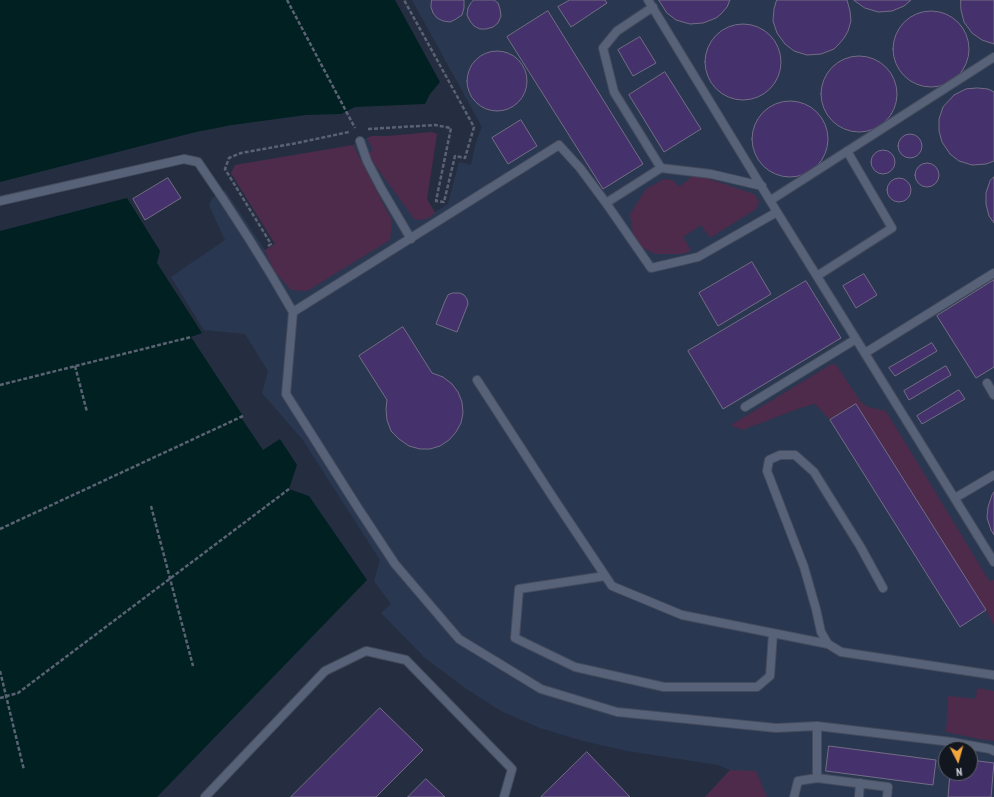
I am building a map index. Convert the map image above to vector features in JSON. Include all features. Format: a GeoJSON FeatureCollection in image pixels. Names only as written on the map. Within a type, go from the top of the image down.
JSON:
{"type":"FeatureCollection","features":[{"type":"Feature","properties":{"kind":"lane"},"geometry":{"type":"LineString","coordinates":[[661,168],[614,92],[603,48],[617,31],[651,4],[777,212],[994,562]]}},
{"type":"Feature","properties":{"kind":"lane"},"geometry":{"type":"LineString","coordinates":[[771,200],[994,56]]}},
{"type":"Feature","properties":{"kind":"lane"},"geometry":{"type":"LineString","coordinates":[[360,141],[367,161],[411,239]]}},
{"type":"Feature","properties":{"kind":"lane"},"geometry":{"type":"LineString","coordinates":[[293,312],[559,145],[580,168],[651,268],[698,257],[777,212]]}},
{"type":"Feature","properties":{"kind":"lane"},"geometry":{"type":"LineString","coordinates":[[817,276],[892,228],[847,151]]}},
{"type":"Feature","properties":{"kind":"lane"},"geometry":{"type":"LineString","coordinates":[[0,201],[184,158],[198,162],[224,200],[293,312],[286,394],[358,508],[395,564],[459,639],[541,689],[617,712],[776,728],[817,726],[952,742],[994,751]]}},
{"type":"Feature","properties":{"kind":"lane"},"geometry":{"type":"LineString","coordinates":[[606,203],[661,168],[711,174],[762,186]]}},
{"type":"Feature","properties":{"kind":"lane"},"geometry":{"type":"LineString","coordinates":[[865,353],[994,273]]}},
{"type":"Feature","properties":{"kind":"lane"},"geometry":{"type":"LineString","coordinates":[[745,407],[856,339]]}},
{"type":"Feature","properties":{"kind":"lane"},"geometry":{"type":"LineString","coordinates":[[477,380],[612,586],[682,616],[828,644],[841,652],[994,675]]}},
{"type":"Feature","properties":{"kind":"lane"},"geometry":{"type":"LineString","coordinates":[[987,383],[994,395]]}},
{"type":"Feature","properties":{"kind":"lane"},"geometry":{"type":"LineString","coordinates":[[828,644],[821,632],[804,568],[767,471],[769,460],[780,455],[795,455],[814,472],[860,546],[883,588]]}},
{"type":"Feature","properties":{"kind":"lane"},"geometry":{"type":"LineString","coordinates":[[955,498],[994,475]]}},
{"type":"Feature","properties":{"kind":"lane"},"geometry":{"type":"LineString","coordinates":[[605,576],[519,589],[515,638],[575,667],[664,687],[757,687],[770,676],[773,633]]}},
{"type":"Feature","properties":{"kind":"lane"},"geometry":{"type":"LineString","coordinates":[[205,797],[325,671],[366,651],[406,660],[512,769],[504,797]]}},
{"type":"Feature","properties":{"kind":"lane"},"geometry":{"type":"LineString","coordinates":[[817,726],[817,778]]}},
{"type":"Feature","properties":{"kind":"lane"},"geometry":{"type":"LineString","coordinates":[[794,797],[798,781],[817,778],[888,787],[887,797]]}},
{"type":"Feature","properties":{"kind":"lane"},"geometry":{"type":"LineString","coordinates":[[859,797],[860,784]]}},
{"type":"Feature","properties":{"kind":"path"},"geometry":{"type":"LineString","coordinates":[[287,0],[356,130],[360,141]]}},
{"type":"Feature","properties":{"kind":"path"},"geometry":{"type":"LineString","coordinates":[[0,385],[191,337]]}},
{"type":"Feature","properties":{"kind":"path"},"geometry":{"type":"LineString","coordinates":[[75,366],[87,412]]}},
{"type":"Feature","properties":{"kind":"path"},"geometry":{"type":"LineString","coordinates":[[0,529],[243,416]]}},
{"type":"Feature","properties":{"kind":"path"},"geometry":{"type":"LineString","coordinates":[[0,698],[18,693],[289,489]]}},
{"type":"Feature","properties":{"kind":"path"},"geometry":{"type":"LineString","coordinates":[[151,506],[193,666]]}},
{"type":"Feature","properties":{"kind":"path"},"geometry":{"type":"LineString","coordinates":[[0,671],[24,770]]}},
{"type":"Feature","properties":{"kind":"shaded area"},"geometry":{"type":"Polygon","coordinates":[[[0,0],[395,0],[440,82],[430,94],[425,104],[355,107],[341,114],[306,115],[232,125],[196,132],[0,182],[0,0]]]}},
{"type":"Feature","properties":{"kind":"shaded area"},"geometry":{"type":"Polygon","coordinates":[[[412,0],[994,0],[994,797],[705,797],[730,770],[718,765],[627,751],[583,741],[540,728],[501,711],[465,688],[425,658],[381,613],[391,604],[374,581],[380,560],[303,440],[262,393],[268,371],[245,334],[204,330],[171,277],[225,240],[209,205],[212,198],[225,190],[265,250],[275,244],[231,173],[235,165],[353,145],[372,136],[427,199],[435,212],[448,204],[459,162],[471,165],[476,142],[482,127],[412,0]]]}},
{"type":"Feature","properties":{"kind":"shaded area"},"geometry":{"type":"Polygon","coordinates":[[[432,132],[437,134],[427,199],[435,213],[427,219],[415,220],[370,158],[370,152],[373,150],[367,138],[372,136],[432,132]]]}},
{"type":"Feature","properties":{"kind":"shaded area"},"geometry":{"type":"Polygon","coordinates":[[[353,145],[391,219],[392,225],[390,240],[307,291],[291,290],[274,271],[265,250],[275,244],[231,173],[235,165],[353,145]]]}},
{"type":"Feature","properties":{"kind":"shaded area"},"geometry":{"type":"Polygon","coordinates":[[[693,176],[706,178],[754,194],[759,201],[756,209],[710,238],[701,225],[683,237],[691,250],[683,254],[655,254],[641,247],[633,234],[630,214],[646,189],[664,179],[673,180],[679,187],[693,176]]]}},
{"type":"Feature","properties":{"kind":"shaded area"},"geometry":{"type":"Polygon","coordinates":[[[127,198],[160,251],[157,263],[202,333],[191,337],[243,416],[240,416],[263,450],[280,439],[297,465],[289,489],[309,496],[367,580],[157,797],[0,797],[0,231],[127,198]]]}},
{"type":"Feature","properties":{"kind":"shaded area"},"geometry":{"type":"Polygon","coordinates":[[[832,364],[836,365],[861,402],[868,407],[886,411],[990,582],[994,580],[994,625],[856,404],[830,420],[815,404],[803,407],[742,430],[731,425],[832,364]]]}},
{"type":"Feature","properties":{"kind":"shaded area"},"geometry":{"type":"Polygon","coordinates":[[[977,688],[994,691],[994,741],[946,732],[948,696],[976,699],[977,688]]]}},
{"type":"Feature","properties":{"kind":"shaded area"},"geometry":{"type":"Polygon","coordinates":[[[730,770],[756,771],[767,797],[705,797],[730,770]]]}},
{"type":"Feature","properties":{"kind":"building"},"geometry":{"type":"Polygon","coordinates":[[[432,0],[464,0],[462,15],[450,22],[437,18],[431,7],[432,0]]]}},
{"type":"Feature","properties":{"kind":"building"},"geometry":{"type":"Polygon","coordinates":[[[474,0],[494,0],[498,3],[501,16],[498,23],[493,27],[486,29],[480,29],[474,26],[467,15],[468,8],[474,0]]]}},
{"type":"Feature","properties":{"kind":"building"},"geometry":{"type":"Polygon","coordinates":[[[570,0],[605,0],[607,3],[571,27],[558,7],[570,0]]]}},
{"type":"Feature","properties":{"kind":"building"},"geometry":{"type":"Polygon","coordinates":[[[659,0],[730,0],[727,7],[716,18],[703,23],[690,24],[676,20],[667,13],[659,0]]]}},
{"type":"Feature","properties":{"kind":"building"},"geometry":{"type":"Polygon","coordinates":[[[777,0],[847,0],[851,21],[848,31],[834,49],[821,54],[807,55],[794,51],[785,44],[777,33],[773,21],[774,9],[777,0]]]}},
{"type":"Feature","properties":{"kind":"building"},"geometry":{"type":"Polygon","coordinates":[[[854,0],[911,0],[904,6],[892,11],[878,12],[865,8],[854,0]]]}},
{"type":"Feature","properties":{"kind":"building"},"geometry":{"type":"Polygon","coordinates":[[[961,0],[994,0],[994,44],[982,40],[972,33],[964,22],[961,10],[961,0]]]}},
{"type":"Feature","properties":{"kind":"building"},"geometry":{"type":"Polygon","coordinates":[[[548,11],[643,164],[603,189],[507,37],[548,11]]]}},
{"type":"Feature","properties":{"kind":"building"},"geometry":{"type":"Polygon","coordinates":[[[923,11],[939,11],[952,17],[963,28],[969,41],[967,64],[952,81],[939,87],[923,87],[910,81],[895,64],[893,57],[893,41],[899,28],[916,13],[923,11]]]}},
{"type":"Feature","properties":{"kind":"building"},"geometry":{"type":"Polygon","coordinates":[[[735,24],[751,24],[764,30],[775,41],[781,54],[779,77],[764,94],[751,100],[735,100],[722,94],[707,77],[705,70],[705,54],[711,41],[728,26],[735,24]]]}},
{"type":"Feature","properties":{"kind":"building"},"geometry":{"type":"Polygon","coordinates":[[[640,37],[656,63],[633,76],[618,50],[640,37]]]}},
{"type":"Feature","properties":{"kind":"building"},"geometry":{"type":"Polygon","coordinates":[[[497,51],[514,56],[522,64],[527,81],[522,98],[514,106],[497,111],[480,106],[472,98],[467,81],[472,64],[480,56],[497,51]]]}},
{"type":"Feature","properties":{"kind":"building"},"geometry":{"type":"Polygon","coordinates":[[[852,56],[866,56],[874,58],[880,62],[891,73],[895,79],[897,94],[895,109],[886,121],[874,130],[866,132],[852,132],[844,130],[838,126],[827,115],[823,109],[821,101],[821,87],[823,79],[827,73],[838,62],[844,58],[852,56]]]}},
{"type":"Feature","properties":{"kind":"building"},"geometry":{"type":"Polygon","coordinates":[[[665,72],[701,129],[664,152],[629,95],[665,72]]]}},
{"type":"Feature","properties":{"kind":"building"},"geometry":{"type":"Polygon","coordinates":[[[966,89],[988,89],[994,92],[994,161],[986,164],[972,165],[959,161],[950,154],[942,142],[939,131],[939,119],[943,107],[954,95],[966,89]]]}},
{"type":"Feature","properties":{"kind":"building"},"geometry":{"type":"Polygon","coordinates":[[[783,101],[797,101],[811,107],[822,118],[828,132],[828,146],[825,154],[817,166],[811,171],[797,177],[783,177],[769,171],[758,160],[752,146],[752,132],[758,118],[769,107],[783,101]]]}},
{"type":"Feature","properties":{"kind":"building"},"geometry":{"type":"Polygon","coordinates":[[[521,120],[537,146],[508,164],[492,138],[521,120]]]}},
{"type":"Feature","properties":{"kind":"building"},"geometry":{"type":"Polygon","coordinates":[[[910,134],[918,138],[922,146],[918,154],[910,158],[902,154],[898,146],[902,138],[910,134]]]}},
{"type":"Feature","properties":{"kind":"building"},"geometry":{"type":"Polygon","coordinates":[[[883,150],[891,154],[895,162],[891,170],[883,174],[875,170],[871,162],[875,154],[883,150]]]}},
{"type":"Feature","properties":{"kind":"building"},"geometry":{"type":"Polygon","coordinates":[[[927,163],[935,167],[939,175],[935,183],[927,187],[919,183],[915,175],[919,167],[927,163]]]}},
{"type":"Feature","properties":{"kind":"building"},"geometry":{"type":"Polygon","coordinates":[[[994,177],[994,223],[989,216],[986,204],[986,193],[990,181],[994,177]]]}},
{"type":"Feature","properties":{"kind":"building"},"geometry":{"type":"Polygon","coordinates":[[[168,178],[181,198],[145,220],[133,199],[168,178]]]}},
{"type":"Feature","properties":{"kind":"building"},"geometry":{"type":"Polygon","coordinates":[[[899,178],[907,182],[911,190],[907,198],[899,202],[891,198],[887,190],[891,182],[899,178]]]}},
{"type":"Feature","properties":{"kind":"building"},"geometry":{"type":"Polygon","coordinates":[[[752,262],[771,294],[718,326],[699,293],[752,262]]]}},
{"type":"Feature","properties":{"kind":"building"},"geometry":{"type":"Polygon","coordinates":[[[864,274],[877,295],[856,308],[843,286],[864,274]]]}},
{"type":"Feature","properties":{"kind":"building"},"geometry":{"type":"Polygon","coordinates":[[[994,280],[994,367],[976,378],[937,316],[994,280]]]}},
{"type":"Feature","properties":{"kind":"building"},"geometry":{"type":"Polygon","coordinates":[[[806,281],[841,338],[723,409],[688,351],[806,281]]]}},
{"type":"Feature","properties":{"kind":"building"},"geometry":{"type":"Polygon","coordinates":[[[460,293],[464,295],[468,304],[457,332],[436,324],[448,295],[460,293]]]}},
{"type":"Feature","properties":{"kind":"building"},"geometry":{"type":"Polygon","coordinates":[[[403,327],[432,373],[443,377],[452,384],[458,392],[462,402],[463,413],[461,423],[456,432],[449,440],[440,446],[430,449],[420,449],[409,446],[391,431],[387,420],[387,400],[359,356],[403,327]]]}},
{"type":"Feature","properties":{"kind":"building"},"geometry":{"type":"Polygon","coordinates":[[[932,343],[937,351],[895,376],[889,368],[932,343]]]}},
{"type":"Feature","properties":{"kind":"building"},"geometry":{"type":"Polygon","coordinates":[[[946,366],[951,375],[909,400],[904,391],[946,366]]]}},
{"type":"Feature","properties":{"kind":"building"},"geometry":{"type":"Polygon","coordinates":[[[959,390],[965,399],[922,424],[917,416],[959,390]]]}},
{"type":"Feature","properties":{"kind":"building"},"geometry":{"type":"Polygon","coordinates":[[[856,404],[986,610],[960,627],[830,420],[856,404]]]}},
{"type":"Feature","properties":{"kind":"building"},"geometry":{"type":"Polygon","coordinates":[[[994,492],[994,535],[987,518],[988,507],[994,492]]]}},
{"type":"Feature","properties":{"kind":"building"},"geometry":{"type":"Polygon","coordinates":[[[380,708],[423,750],[376,797],[291,797],[380,708]]]}},
{"type":"Feature","properties":{"kind":"building"},"geometry":{"type":"Polygon","coordinates":[[[829,746],[936,760],[933,785],[826,771],[829,746]]]}},
{"type":"Feature","properties":{"kind":"building"},"geometry":{"type":"Polygon","coordinates":[[[587,752],[630,797],[541,797],[587,752]]]}},
{"type":"Feature","properties":{"kind":"building"},"geometry":{"type":"Polygon","coordinates":[[[978,761],[994,763],[991,797],[948,797],[949,781],[978,781],[978,761]]]}},
{"type":"Feature","properties":{"kind":"building"},"geometry":{"type":"Polygon","coordinates":[[[426,779],[445,797],[408,797],[426,779]]]}}]}
